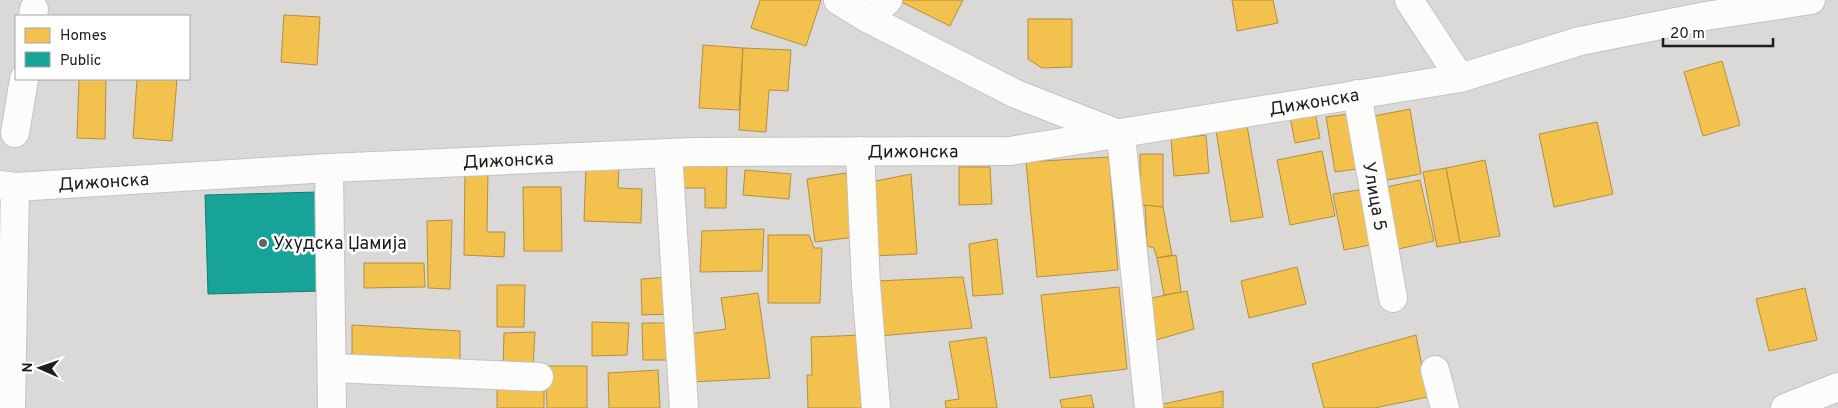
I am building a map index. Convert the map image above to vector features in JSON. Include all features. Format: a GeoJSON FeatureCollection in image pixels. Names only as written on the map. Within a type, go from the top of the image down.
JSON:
{"type":"FeatureCollection","features":[{"type":"Feature","properties":{"kind":"street"},"geometry":{"type":"LineString","coordinates":[[838,0],[867,18],[1016,94],[1121,135],[1149,408]]}},
{"type":"Feature","properties":{"kind":"street"},"geometry":{"type":"LineString","coordinates":[[867,18],[888,0]]}},
{"type":"Feature","properties":{"kind":"street"},"geometry":{"type":"LineString","coordinates":[[1409,0],[1460,78]]}},
{"type":"Feature","properties":{"kind":"street","name":"Дижонска"},"geometry":{"type":"LineString","coordinates":[[7,186],[329,168],[668,153],[1010,151],[1121,135],[1460,78],[1580,40],[1701,8],[1811,0]]}},
{"type":"Feature","properties":{"kind":"street"},"geometry":{"type":"LineString","coordinates":[[15,133],[24,80]]}},
{"type":"Feature","properties":{"kind":"street","name":"Улица 5"},"geometry":{"type":"LineString","coordinates":[[1357,94],[1393,298]]}},
{"type":"Feature","properties":{"kind":"street"},"geometry":{"type":"LineString","coordinates":[[860,151],[866,285],[876,408]]}},
{"type":"Feature","properties":{"kind":"street"},"geometry":{"type":"LineString","coordinates":[[668,153],[684,408]]}},
{"type":"Feature","properties":{"kind":"street"},"geometry":{"type":"LineString","coordinates":[[329,168],[332,408]]}},
{"type":"Feature","properties":{"kind":"street"},"geometry":{"type":"LineString","coordinates":[[7,186],[11,408]]}},
{"type":"Feature","properties":{"kind":"street"},"geometry":{"type":"LineString","coordinates":[[332,368],[539,377]]}},
{"type":"Feature","properties":{"kind":"street"},"geometry":{"type":"LineString","coordinates":[[1435,370],[1445,408]]}},
{"type":"Feature","properties":{"kind":"street"},"geometry":{"type":"LineString","coordinates":[[1785,408],[1837,387]]}},
{"type":"Feature","properties":{"kind":"street"},"geometry":{"type":"LineString","coordinates":[[1814,408],[1837,387]]}},
{"type":"Feature","properties":{"kind":"shaded area"},"geometry":{"type":"Polygon","coordinates":[[[0,0],[1838,0],[1838,408],[0,408],[0,0]]]}},
{"type":"Feature","properties":{"kind":"building: Homes"},"geometry":{"type":"Polygon","coordinates":[[[760,0],[821,0],[806,46],[751,28],[760,0]]]}},
{"type":"Feature","properties":{"kind":"building: Homes"},"geometry":{"type":"Polygon","coordinates":[[[897,0],[963,0],[950,26],[897,0]]]}},
{"type":"Feature","properties":{"kind":"building: Homes"},"geometry":{"type":"Polygon","coordinates":[[[1232,0],[1273,0],[1278,23],[1237,31],[1232,0]]]}},
{"type":"Feature","properties":{"kind":"building: Homes"},"geometry":{"type":"Polygon","coordinates":[[[284,15],[320,17],[317,65],[281,62],[284,15]]]}},
{"type":"Feature","properties":{"kind":"building: Homes"},"geometry":{"type":"Polygon","coordinates":[[[1028,19],[1072,19],[1072,67],[1042,68],[1028,59],[1028,19]]]}},
{"type":"Feature","properties":{"kind":"building: Homes"},"geometry":{"type":"Polygon","coordinates":[[[703,45],[743,48],[739,110],[699,108],[703,45]]]}},
{"type":"Feature","properties":{"kind":"building: Homes"},"geometry":{"type":"Polygon","coordinates":[[[743,48],[791,50],[788,91],[769,90],[766,132],[739,130],[743,48]]]}},
{"type":"Feature","properties":{"kind":"building: Homes"},"geometry":{"type":"Polygon","coordinates":[[[1722,61],[1740,125],[1703,136],[1684,72],[1722,61]]]}},
{"type":"Feature","properties":{"kind":"building: Homes"},"geometry":{"type":"Polygon","coordinates":[[[79,80],[106,80],[105,139],[77,138],[79,80]]]}},
{"type":"Feature","properties":{"kind":"building: Homes"},"geometry":{"type":"Polygon","coordinates":[[[137,80],[177,80],[172,141],[133,138],[137,80]]]}},
{"type":"Feature","properties":{"kind":"building: Homes"},"geometry":{"type":"Polygon","coordinates":[[[1314,107],[1320,138],[1295,143],[1289,112],[1314,107]]]}},
{"type":"Feature","properties":{"kind":"building: Homes"},"geometry":{"type":"Polygon","coordinates":[[[1410,109],[1421,174],[1382,181],[1369,117],[1410,109]]]}},
{"type":"Feature","properties":{"kind":"building: Homes"},"geometry":{"type":"Polygon","coordinates":[[[1356,113],[1364,168],[1335,172],[1326,117],[1356,113]]]}},
{"type":"Feature","properties":{"kind":"building: Homes"},"geometry":{"type":"Polygon","coordinates":[[[1246,120],[1263,217],[1231,222],[1215,125],[1246,120]]]}},
{"type":"Feature","properties":{"kind":"building: Homes"},"geometry":{"type":"Polygon","coordinates":[[[1597,122],[1613,194],[1554,207],[1539,134],[1597,122]]]}},
{"type":"Feature","properties":{"kind":"building: Homes"},"geometry":{"type":"Polygon","coordinates":[[[1206,135],[1209,173],[1174,176],[1171,139],[1206,135]]]}},
{"type":"Feature","properties":{"kind":"building: Homes"},"geometry":{"type":"Polygon","coordinates":[[[1322,151],[1335,216],[1290,225],[1277,160],[1322,151]]]}},
{"type":"Feature","properties":{"kind":"building: Homes"},"geometry":{"type":"Polygon","coordinates":[[[1140,154],[1163,154],[1163,207],[1140,205],[1140,154]]]}},
{"type":"Feature","properties":{"kind":"building: Homes"},"geometry":{"type":"Polygon","coordinates":[[[1109,157],[1118,270],[1037,277],[1026,162],[1109,157]]]}},
{"type":"Feature","properties":{"kind":"building: Homes"},"geometry":{"type":"Polygon","coordinates":[[[1485,160],[1500,236],[1460,243],[1446,168],[1485,160]]]}},
{"type":"Feature","properties":{"kind":"building: Homes"},"geometry":{"type":"Polygon","coordinates":[[[675,163],[727,163],[726,208],[705,208],[705,188],[674,188],[675,163]]]}},
{"type":"Feature","properties":{"kind":"building: Homes"},"geometry":{"type":"Polygon","coordinates":[[[586,164],[619,165],[618,188],[642,189],[641,223],[584,221],[586,164]]]}},
{"type":"Feature","properties":{"kind":"building: Homes"},"geometry":{"type":"Polygon","coordinates":[[[959,167],[990,167],[992,204],[959,205],[959,167]]]}},
{"type":"Feature","properties":{"kind":"building: Homes"},"geometry":{"type":"Polygon","coordinates":[[[465,168],[488,169],[487,232],[505,232],[504,257],[464,255],[465,168]]]}},
{"type":"Feature","properties":{"kind":"building: Homes"},"geometry":{"type":"Polygon","coordinates":[[[1446,168],[1460,243],[1437,247],[1423,172],[1446,168]]]}},
{"type":"Feature","properties":{"kind":"building: Homes"},"geometry":{"type":"Polygon","coordinates":[[[745,170],[791,174],[789,199],[743,195],[745,170]]]}},
{"type":"Feature","properties":{"kind":"building: Homes"},"geometry":{"type":"Polygon","coordinates":[[[846,173],[855,237],[815,242],[807,179],[846,173]]]}},
{"type":"Feature","properties":{"kind":"building: Homes"},"geometry":{"type":"Polygon","coordinates":[[[911,174],[917,254],[873,256],[871,182],[911,174]]]}},
{"type":"Feature","properties":{"kind":"building: Homes"},"geometry":{"type":"Polygon","coordinates":[[[1420,180],[1434,241],[1394,250],[1381,188],[1420,180]]]}},
{"type":"Feature","properties":{"kind":"building: Homes"},"geometry":{"type":"Polygon","coordinates":[[[523,187],[561,187],[562,251],[524,251],[523,187]]]}},
{"type":"Feature","properties":{"kind":"building: Homes"},"geometry":{"type":"Polygon","coordinates":[[[1371,188],[1381,243],[1344,250],[1333,194],[1371,188]]]}},
{"type":"Feature","properties":{"kind":"building: Homes"},"geometry":{"type":"Polygon","coordinates":[[[1145,205],[1163,207],[1172,255],[1157,258],[1154,248],[1147,246],[1145,205]]]}},
{"type":"Feature","properties":{"kind":"building: Homes"},"geometry":{"type":"Polygon","coordinates":[[[452,220],[450,289],[428,288],[427,221],[452,220]]]}},
{"type":"Feature","properties":{"kind":"building: Homes"},"geometry":{"type":"Polygon","coordinates":[[[764,229],[762,271],[700,272],[702,231],[764,229]]]}},
{"type":"Feature","properties":{"kind":"building: Homes"},"geometry":{"type":"Polygon","coordinates":[[[768,235],[809,235],[814,248],[822,248],[820,303],[768,303],[768,235]]]}},
{"type":"Feature","properties":{"kind":"building: Homes"},"geometry":{"type":"Polygon","coordinates":[[[997,239],[1003,294],[973,296],[969,244],[997,239]]]}},
{"type":"Feature","properties":{"kind":"building: Homes"},"geometry":{"type":"Polygon","coordinates":[[[1176,255],[1181,292],[1164,295],[1157,258],[1176,255]]]}},
{"type":"Feature","properties":{"kind":"building: Homes"},"geometry":{"type":"Polygon","coordinates":[[[364,263],[424,263],[425,287],[364,288],[364,263]]]}},
{"type":"Feature","properties":{"kind":"building: Homes"},"geometry":{"type":"Polygon","coordinates":[[[1297,267],[1306,304],[1249,318],[1241,281],[1297,267]]]}},
{"type":"Feature","properties":{"kind":"building: Homes"},"geometry":{"type":"Polygon","coordinates":[[[669,277],[669,314],[642,315],[641,279],[669,277]]]}},
{"type":"Feature","properties":{"kind":"building: Homes"},"geometry":{"type":"Polygon","coordinates":[[[963,277],[972,328],[879,336],[877,281],[963,277]]]}},
{"type":"Feature","properties":{"kind":"building: Homes"},"geometry":{"type":"Polygon","coordinates":[[[497,285],[525,285],[524,327],[497,327],[497,285]]]}},
{"type":"Feature","properties":{"kind":"building: Homes"},"geometry":{"type":"Polygon","coordinates":[[[1119,287],[1127,369],[1050,378],[1041,295],[1119,287]]]}},
{"type":"Feature","properties":{"kind":"building: Homes"},"geometry":{"type":"Polygon","coordinates":[[[1805,288],[1817,340],[1769,351],[1756,299],[1805,288]]]}},
{"type":"Feature","properties":{"kind":"building: Homes"},"geometry":{"type":"Polygon","coordinates":[[[1187,291],[1194,329],[1153,341],[1146,299],[1187,291]]]}},
{"type":"Feature","properties":{"kind":"building: Homes"},"geometry":{"type":"Polygon","coordinates":[[[758,293],[770,378],[691,382],[689,334],[726,329],[721,298],[758,293]]]}},
{"type":"Feature","properties":{"kind":"building: Homes"},"geometry":{"type":"Polygon","coordinates":[[[592,322],[629,323],[627,355],[592,356],[592,322]]]}},
{"type":"Feature","properties":{"kind":"building: Homes"},"geometry":{"type":"Polygon","coordinates":[[[642,323],[673,323],[673,360],[643,360],[642,323]]]}},
{"type":"Feature","properties":{"kind":"building: Homes"},"geometry":{"type":"Polygon","coordinates":[[[352,325],[460,331],[460,366],[352,366],[352,325]]]}},
{"type":"Feature","properties":{"kind":"building: Homes"},"geometry":{"type":"Polygon","coordinates":[[[535,332],[533,366],[503,367],[504,333],[535,332]]]}},
{"type":"Feature","properties":{"kind":"building: Homes"},"geometry":{"type":"Polygon","coordinates":[[[863,335],[864,408],[808,408],[807,375],[812,375],[811,337],[863,335]]]}},
{"type":"Feature","properties":{"kind":"building: Homes"},"geometry":{"type":"Polygon","coordinates":[[[1416,335],[1428,397],[1374,408],[1324,408],[1312,364],[1416,335]]]}},
{"type":"Feature","properties":{"kind":"building: Homes"},"geometry":{"type":"Polygon","coordinates":[[[986,337],[997,408],[946,408],[945,401],[959,399],[949,342],[986,337]]]}},
{"type":"Feature","properties":{"kind":"building: Homes"},"geometry":{"type":"Polygon","coordinates":[[[545,366],[587,366],[587,408],[547,408],[545,366]]]}},
{"type":"Feature","properties":{"kind":"building: Homes"},"geometry":{"type":"Polygon","coordinates":[[[658,370],[660,408],[609,408],[608,373],[658,370]]]}},
{"type":"Feature","properties":{"kind":"building: Homes"},"geometry":{"type":"Polygon","coordinates":[[[544,386],[544,408],[497,408],[497,387],[544,386]]]}},
{"type":"Feature","properties":{"kind":"building: Homes"},"geometry":{"type":"Polygon","coordinates":[[[1223,391],[1223,408],[1159,408],[1159,405],[1223,391]]]}},
{"type":"Feature","properties":{"kind":"building: Homes"},"geometry":{"type":"Polygon","coordinates":[[[1091,395],[1094,408],[1062,408],[1060,400],[1091,395]]]}},
{"type":"Feature","properties":{"kind":"building: Public","name":"Ухудска Џамија"},"geometry":{"type":"Polygon","coordinates":[[[319,192],[322,291],[208,294],[205,195],[319,192]]]}},
{"type":"Feature","properties":{"kind":"place","name":"Ухудска Џамија"},"geometry":{"type":"Point","coordinates":[263,243]}}]}
